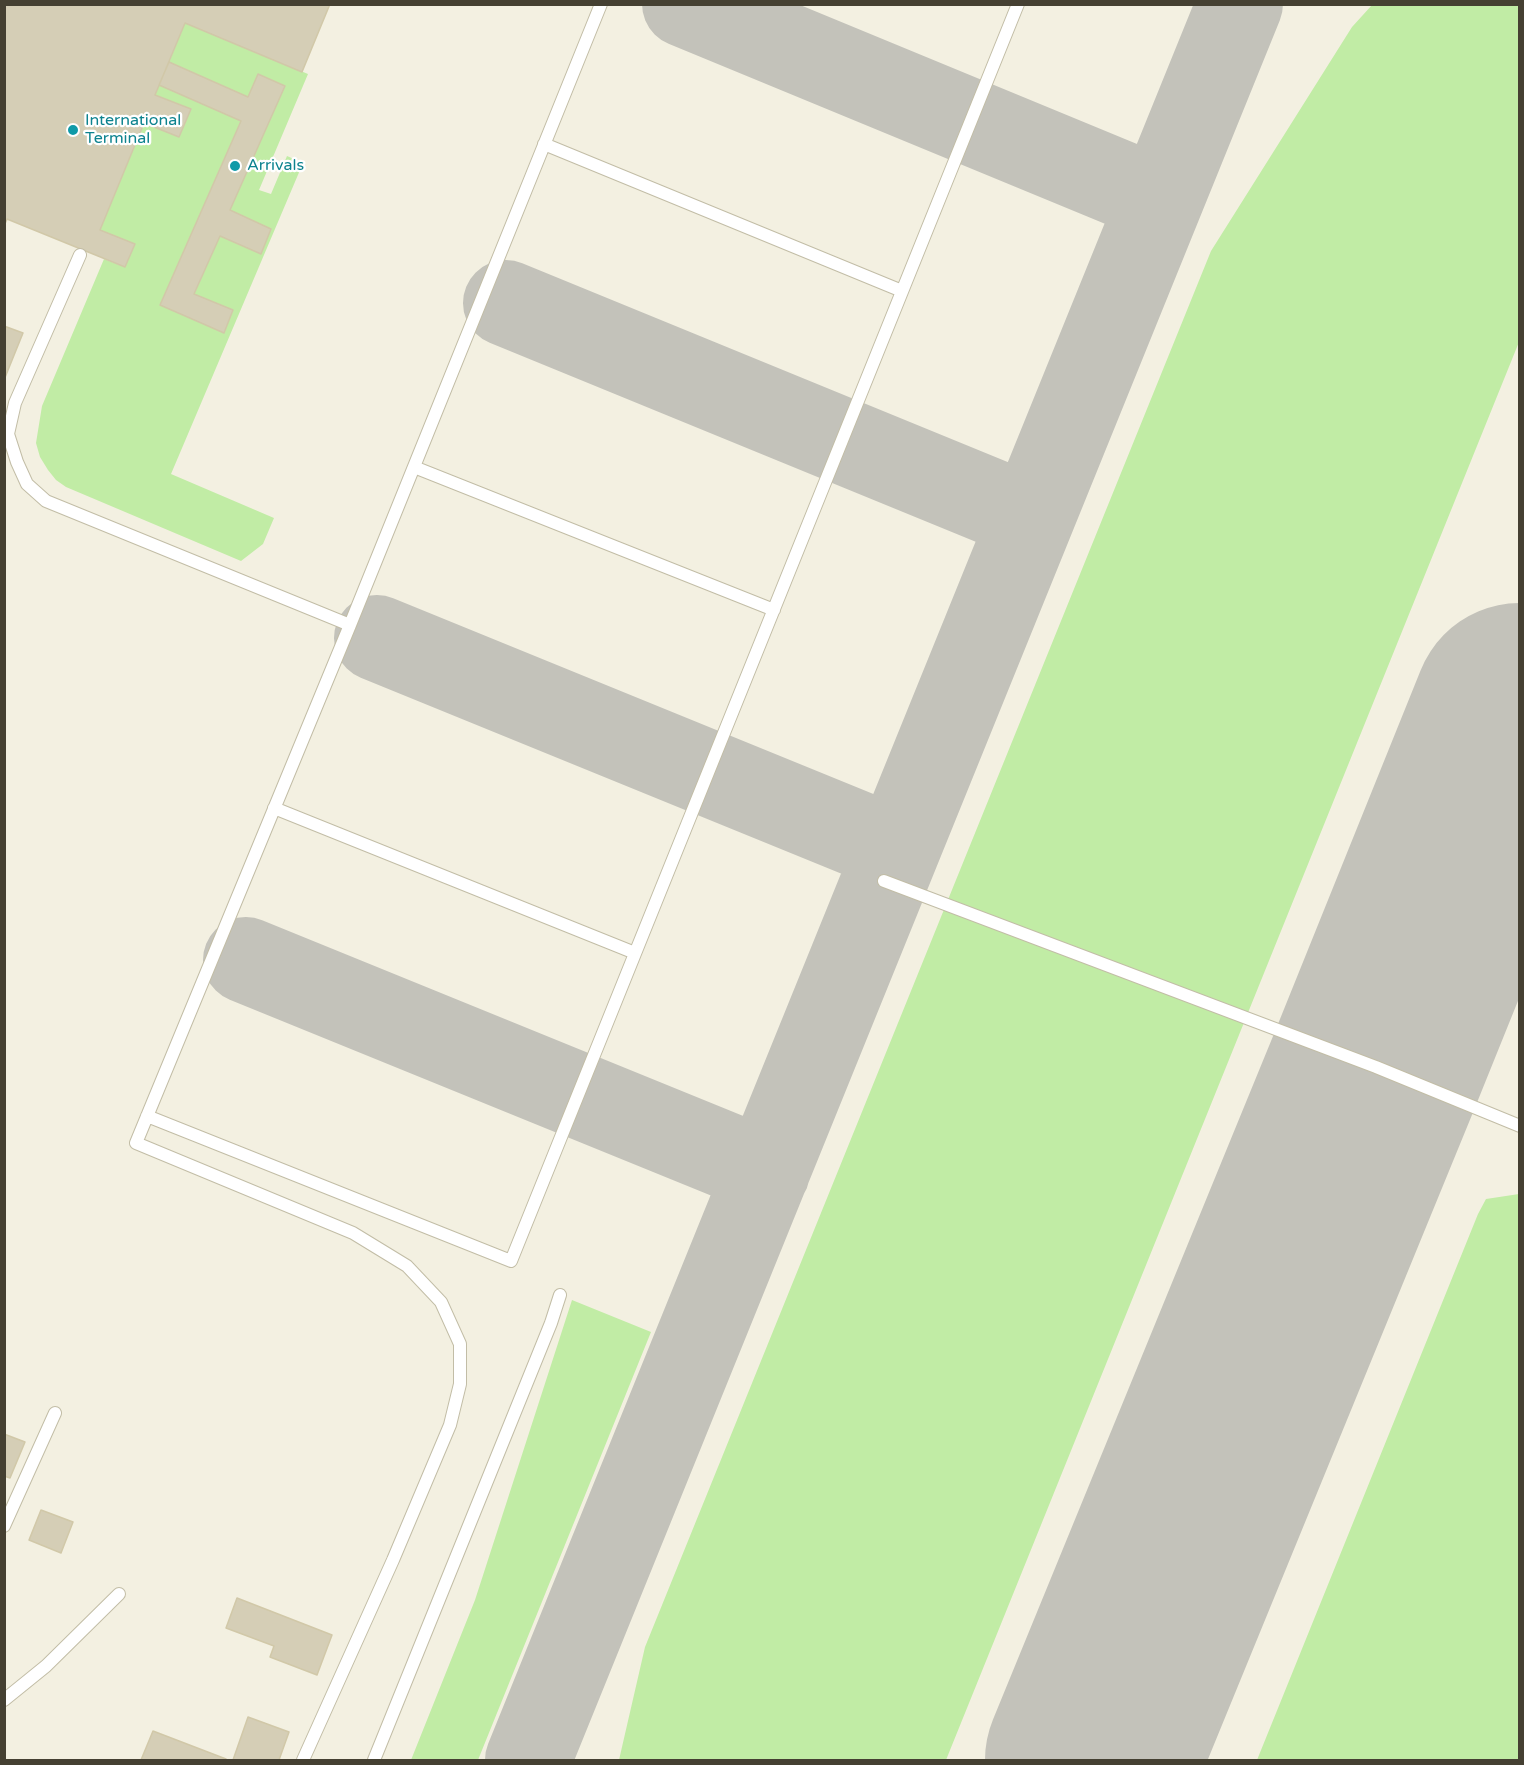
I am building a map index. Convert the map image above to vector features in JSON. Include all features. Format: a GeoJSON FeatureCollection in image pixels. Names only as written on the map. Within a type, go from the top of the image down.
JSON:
{"type":"FeatureCollection","features":[{"type":"Feature","properties":{"kind":"lane"},"geometry":{"type":"LineString","coordinates":[[303,1761],[393,1560],[450,1425],[460,1384],[460,1344],[441,1302],[407,1266],[353,1233],[136,1143],[350,625],[601,4]]}},
{"type":"Feature","properties":{"kind":"lane"},"geometry":{"type":"LineString","coordinates":[[147,1116],[511,1261],[1018,4]]}},
{"type":"Feature","properties":{"kind":"lane"},"geometry":{"type":"LineString","coordinates":[[544,144],[902,291]]}},
{"type":"Feature","properties":{"kind":"lane"},"geometry":{"type":"LineString","coordinates":[[80,255],[15,403],[6,439],[27,484],[46,501],[350,625]]}},
{"type":"Feature","properties":{"kind":"lane"},"geometry":{"type":"LineString","coordinates":[[414,466],[774,610]]}},
{"type":"Feature","properties":{"kind":"lane"},"geometry":{"type":"LineString","coordinates":[[274,808],[635,953]]}},
{"type":"Feature","properties":{"kind":"lane"},"geometry":{"type":"LineString","coordinates":[[884,881],[1376,1067],[1520,1126]]}},
{"type":"Feature","properties":{"kind":"lane"},"geometry":{"type":"LineString","coordinates":[[374,1761],[547,1334],[560,1295]]}},
{"type":"Feature","properties":{"kind":"lane"},"geometry":{"type":"LineString","coordinates":[[4,1526],[55,1413]]}},
{"type":"Feature","properties":{"kind":"lane"},"geometry":{"type":"LineString","coordinates":[[4,1700],[46,1666],[119,1594]]}},
{"type":"Feature","properties":{"kind":"green space"},"geometry":{"type":"Polygon","coordinates":[[[1372,5],[1519,5],[1519,342],[946,1760],[619,1760],[645,1647],[1211,251],[1352,27],[1372,5]]]}},
{"type":"Feature","properties":{"kind":"green space"},"geometry":{"type":"Polygon","coordinates":[[[185,23],[308,74],[259,190],[271,194],[287,156],[303,163],[171,474],[274,518],[263,544],[241,561],[66,487],[48,470],[40,457],[36,443],[42,406],[104,259],[125,267],[135,244],[100,230],[144,123],[179,137],[191,109],[155,95],[159,85],[241,121],[160,305],[224,332],[233,310],[194,294],[220,236],[260,253],[271,229],[230,210],[248,97],[169,62],[185,23]]]}},
{"type":"Feature","properties":{"kind":"green space"},"geometry":{"type":"Polygon","coordinates":[[[1519,1194],[1519,1760],[1257,1760],[1478,1214],[1486,1199],[1519,1194]]]}},
{"type":"Feature","properties":{"kind":"green space"},"geometry":{"type":"Polygon","coordinates":[[[572,1300],[651,1332],[478,1760],[411,1760],[475,1600],[572,1300]]]}},
{"type":"Feature","properties":{"kind":"building","name":"International Terminal"},"geometry":{"type":"Polygon","coordinates":[[[4,4],[330,4],[302,72],[185,23],[155,95],[191,109],[179,137],[144,123],[100,230],[135,244],[125,267],[7,219],[4,226],[4,4]]]}},
{"type":"Feature","properties":{"kind":"building","name":"Arrivals"},"geometry":{"type":"Polygon","coordinates":[[[169,62],[248,97],[258,74],[285,86],[230,210],[271,229],[261,254],[220,236],[194,294],[233,310],[224,333],[160,305],[241,121],[159,85],[169,62]]]}},
{"type":"Feature","properties":{"kind":"building"},"geometry":{"type":"Polygon","coordinates":[[[4,326],[23,333],[4,380],[4,326]]]}},
{"type":"Feature","properties":{"kind":"building"},"geometry":{"type":"Polygon","coordinates":[[[4,1434],[25,1442],[10,1478],[4,1476],[4,1434]]]}},
{"type":"Feature","properties":{"kind":"building"},"geometry":{"type":"Polygon","coordinates":[[[41,1510],[73,1522],[61,1553],[29,1540],[41,1510]]]}},
{"type":"Feature","properties":{"kind":"building"},"geometry":{"type":"Polygon","coordinates":[[[237,1598],[332,1635],[317,1675],[270,1657],[274,1646],[226,1628],[237,1598]]]}},
{"type":"Feature","properties":{"kind":"building"},"geometry":{"type":"Polygon","coordinates":[[[248,1717],[289,1732],[279,1760],[233,1760],[248,1717]]]}},
{"type":"Feature","properties":{"kind":"building"},"geometry":{"type":"Polygon","coordinates":[[[153,1731],[226,1759],[226,1760],[141,1760],[153,1731]]]}},
{"type":"Feature","properties":{"kind":"taxiway"},"geometry":{"type":"LineString","coordinates":[[685,4],[1160,200]]}},
{"type":"Feature","properties":{"kind":"taxiway"},"geometry":{"type":"LineString","coordinates":[[528,1760],[1240,4]]}},
{"type":"Feature","properties":{"kind":"taxiway"},"geometry":{"type":"LineString","coordinates":[[506,303],[1031,518]]}},
{"type":"Feature","properties":{"kind":"taxiway"},"geometry":{"type":"LineString","coordinates":[[377,638],[897,850]]}},
{"type":"Feature","properties":{"kind":"taxiway"},"geometry":{"type":"LineString","coordinates":[[246,960],[767,1172]]}},
{"type":"Feature","properties":{"kind":"runway"},"geometry":{"type":"LineString","coordinates":[[1092,1760],[1520,710]]}},
{"type":"Feature","properties":{"kind":"place","name":"International Terminal"},"geometry":{"type":"Point","coordinates":[73,130]}},
{"type":"Feature","properties":{"kind":"place","name":"Arrivals"},"geometry":{"type":"Point","coordinates":[235,166]}}]}
